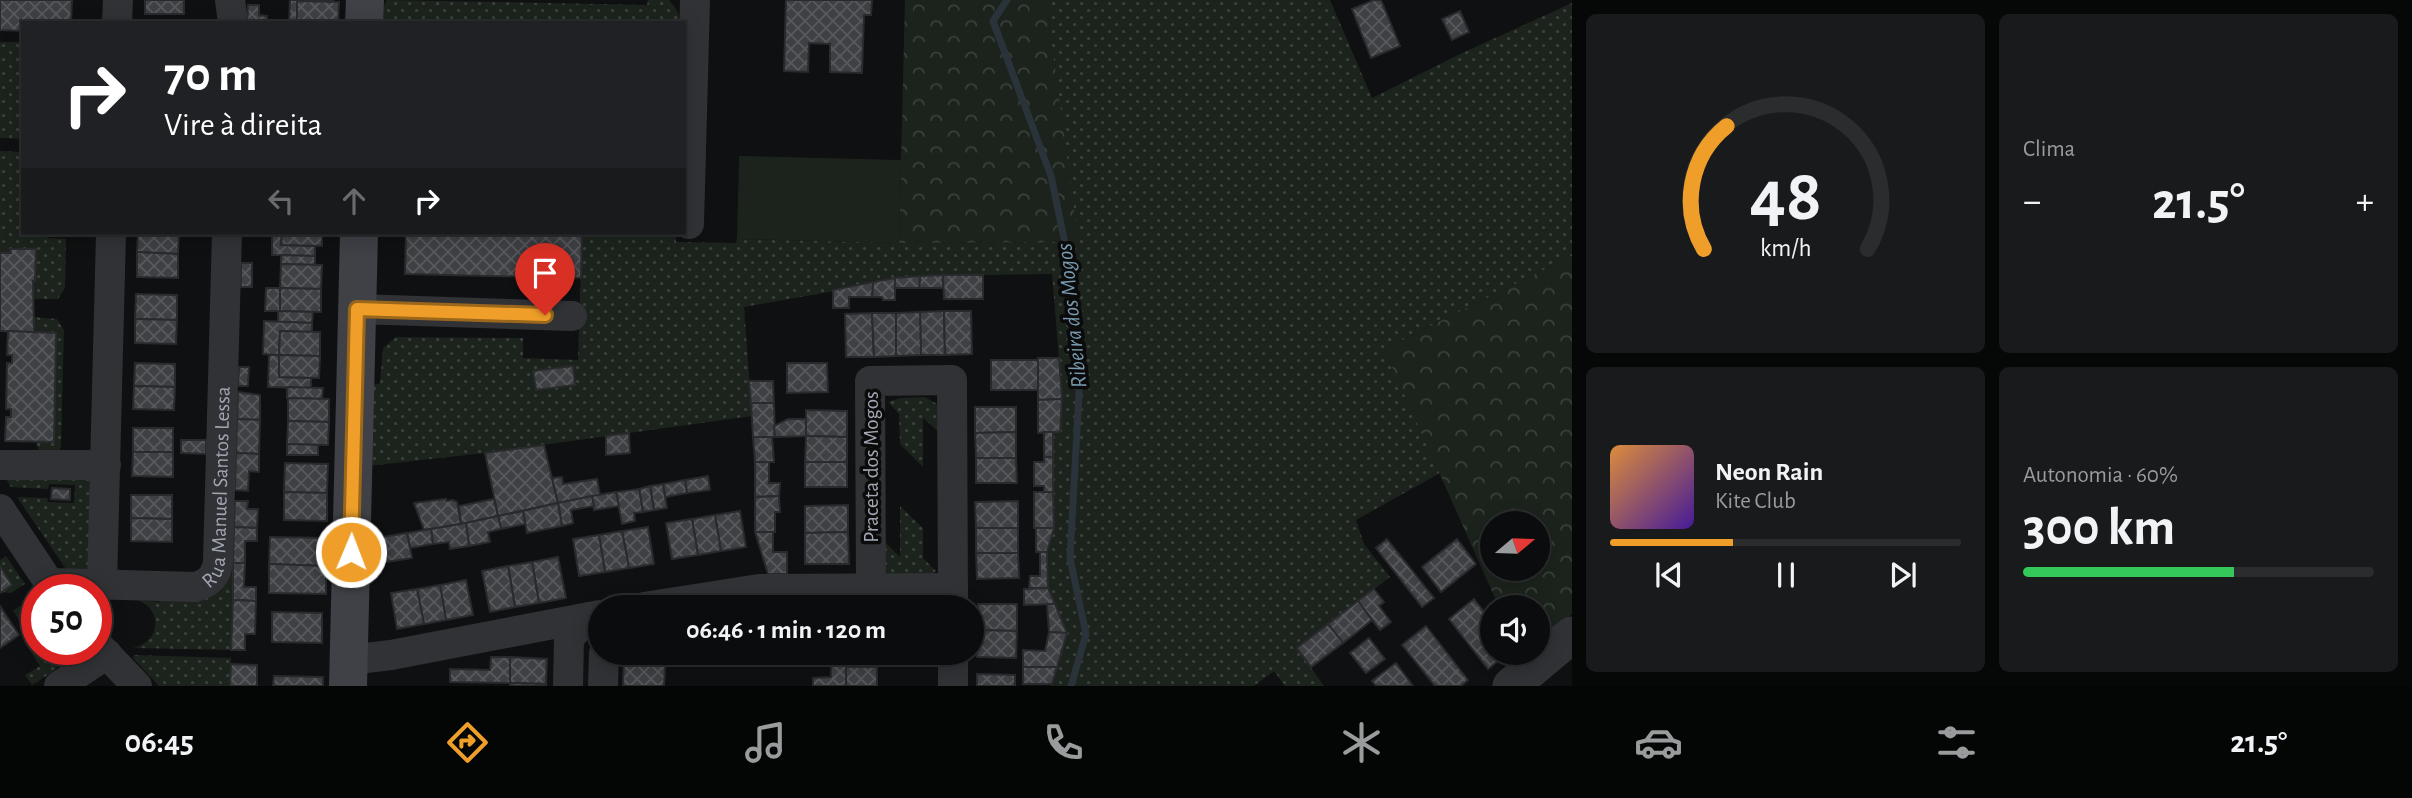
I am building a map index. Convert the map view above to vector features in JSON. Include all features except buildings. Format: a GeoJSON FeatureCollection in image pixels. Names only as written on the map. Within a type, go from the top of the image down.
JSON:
{"type":"FeatureCollection","features":[{"type":"Feature","properties":{"kind":"main road"},"geometry":{"type":"LineString","coordinates":[[364,21],[365,0]]}},
{"type":"Feature","properties":{"kind":"main road"},"geometry":{"type":"LineString","coordinates":[[348,673],[359,235]]}},
{"type":"Feature","properties":{"kind":"street"},"geometry":{"type":"LineString","coordinates":[[117,21],[118,0]]}},
{"type":"Feature","properties":{"kind":"street"},"geometry":{"type":"LineString","coordinates":[[230,0],[233,21]]}},
{"type":"Feature","properties":{"kind":"street"},"geometry":{"type":"LineString","coordinates":[[689,224],[695,0]]}},
{"type":"Feature","properties":{"kind":"street"},"geometry":{"type":"LineString","coordinates":[[102,574],[111,235]]}},
{"type":"Feature","properties":{"kind":"street","name":"Rua Manuel Santos Lessa"},"geometry":{"type":"LineString","coordinates":[[112,584],[195,587],[206,583],[216,573],[219,561],[227,235]]}},
{"type":"Feature","properties":{"kind":"street"},"geometry":{"type":"LineString","coordinates":[[357,309],[572,316]]}},
{"type":"Feature","properties":{"kind":"street","name":"Praceta dos Mogos"},"geometry":{"type":"LineString","coordinates":[[871,590],[870,381],[952,380],[953,595]]}},
{"type":"Feature","properties":{"kind":"street"},"geometry":{"type":"LineString","coordinates":[[0,465],[106,465]]}},
{"type":"Feature","properties":{"kind":"street"},"geometry":{"type":"LineString","coordinates":[[0,509],[43,574]]}},
{"type":"Feature","properties":{"kind":"street"},"geometry":{"type":"LineString","coordinates":[[721,595],[759,589],[871,590],[922,595]]}},
{"type":"Feature","properties":{"kind":"street"},"geometry":{"type":"LineString","coordinates":[[348,673],[391,655],[588,623]]}},
{"type":"Feature","properties":{"kind":"street"},"geometry":{"type":"LineString","coordinates":[[568,686],[569,638],[588,627]]}},
{"type":"Feature","properties":{"kind":"street"},"geometry":{"type":"LineString","coordinates":[[1511,686],[1572,635]]}},
{"type":"Feature","properties":{"kind":"street"},"geometry":{"type":"LineString","coordinates":[[112,660],[137,686]]}},
{"type":"Feature","properties":{"kind":"street"},"geometry":{"type":"LineString","coordinates":[[59,686],[83,665]]}},
{"type":"Feature","properties":{"kind":"street"},"geometry":{"type":"LineString","coordinates":[[603,686],[604,665]]}},
{"type":"Feature","properties":{"kind":"street"},"geometry":{"type":"LineString","coordinates":[[953,665],[953,686]]}},
{"type":"Feature","properties":{"kind":"green space"},"geometry":{"type":"Polygon","coordinates":[[[387,0],[647,5],[648,0],[669,0],[677,10],[680,21],[379,21],[387,0]]]}},
{"type":"Feature","properties":{"kind":"green space"},"geometry":{"type":"Polygon","coordinates":[[[905,0],[1046,0],[1078,238],[1059,242],[899,243],[905,0]]]}},
{"type":"Feature","properties":{"kind":"green space"},"geometry":{"type":"Polygon","coordinates":[[[1046,0],[1330,0],[1372,98],[1572,3],[1572,256],[1384,349],[1440,473],[1356,520],[1364,544],[1390,577],[1297,648],[1324,686],[1285,686],[1274,671],[1254,686],[1051,686],[1067,633],[1048,588],[1047,552],[1054,528],[1053,432],[1060,432],[1062,395],[1052,274],[920,276],[744,307],[752,416],[485,453],[368,466],[369,386],[380,383],[383,348],[396,337],[523,338],[523,358],[578,360],[582,235],[676,235],[676,242],[736,243],[737,239],[899,243],[1059,242],[1077,238],[1046,0]],[[572,366],[533,372],[536,390],[575,385],[572,366]]]}},
{"type":"Feature","properties":{"kind":"green space"},"geometry":{"type":"Polygon","coordinates":[[[0,42],[21,42],[21,139],[0,138],[0,42]]]}},
{"type":"Feature","properties":{"kind":"green space"},"geometry":{"type":"Polygon","coordinates":[[[0,151],[21,152],[21,235],[48,235],[48,238],[66,239],[65,288],[58,299],[33,299],[36,250],[11,249],[11,253],[0,253],[0,151]]]}},
{"type":"Feature","properties":{"kind":"green space"},"geometry":{"type":"Polygon","coordinates":[[[739,156],[901,160],[899,243],[737,239],[739,156]]]}},
{"type":"Feature","properties":{"kind":"green space"},"geometry":{"type":"Polygon","coordinates":[[[1572,256],[1572,614],[1550,633],[1550,595],[1494,595],[1487,581],[1550,581],[1550,511],[1480,511],[1480,564],[1384,349],[1572,256]]]}},
{"type":"Feature","properties":{"kind":"green space"},"geometry":{"type":"Polygon","coordinates":[[[34,317],[57,319],[64,330],[61,447],[58,452],[39,451],[36,442],[54,442],[56,333],[34,332],[34,317]]]}},
{"type":"Feature","properties":{"kind":"green space"},"geometry":{"type":"Polygon","coordinates":[[[925,397],[937,404],[940,433],[923,418],[923,467],[900,444],[899,414],[888,402],[900,398],[925,397]]]}},
{"type":"Feature","properties":{"kind":"green space"},"geometry":{"type":"Polygon","coordinates":[[[91,473],[93,569],[68,572],[17,497],[47,498],[48,502],[74,503],[75,485],[49,484],[48,489],[11,487],[6,479],[91,473]]]}},
{"type":"Feature","properties":{"kind":"green space"},"geometry":{"type":"Polygon","coordinates":[[[900,506],[923,528],[923,558],[936,571],[933,574],[888,575],[886,572],[883,540],[900,557],[900,506]]]}},
{"type":"Feature","properties":{"kind":"green space"},"geometry":{"type":"Polygon","coordinates":[[[6,556],[21,578],[21,587],[11,593],[1,592],[12,584],[0,566],[0,560],[6,556]]]}},
{"type":"Feature","properties":{"kind":"green space"},"geometry":{"type":"Polygon","coordinates":[[[233,561],[231,650],[133,648],[149,640],[155,625],[152,611],[137,600],[160,602],[160,597],[233,561]]]}},
{"type":"Feature","properties":{"kind":"green space"},"geometry":{"type":"Polygon","coordinates":[[[21,605],[21,623],[13,611],[21,605]]]}},
{"type":"Feature","properties":{"kind":"green space"},"geometry":{"type":"Polygon","coordinates":[[[134,655],[231,658],[230,686],[159,686],[133,658],[134,655]]]}},
{"type":"Feature","properties":{"kind":"green space"},"geometry":{"type":"Polygon","coordinates":[[[60,665],[32,685],[25,675],[40,666],[60,665]]]}},
{"type":"Feature","properties":{"kind":"waterway","name":"Ribeira dos Mogos"},"geometry":{"type":"LineString","coordinates":[[1007,0],[993,21],[1051,176],[1069,262],[1080,375],[1070,558],[1086,634],[1071,686]]}},
{"type":"Feature","properties":{"kind":"route"},"geometry":{"type":"LineString","coordinates":[[351,552],[357,309],[545,315]]}}]}
